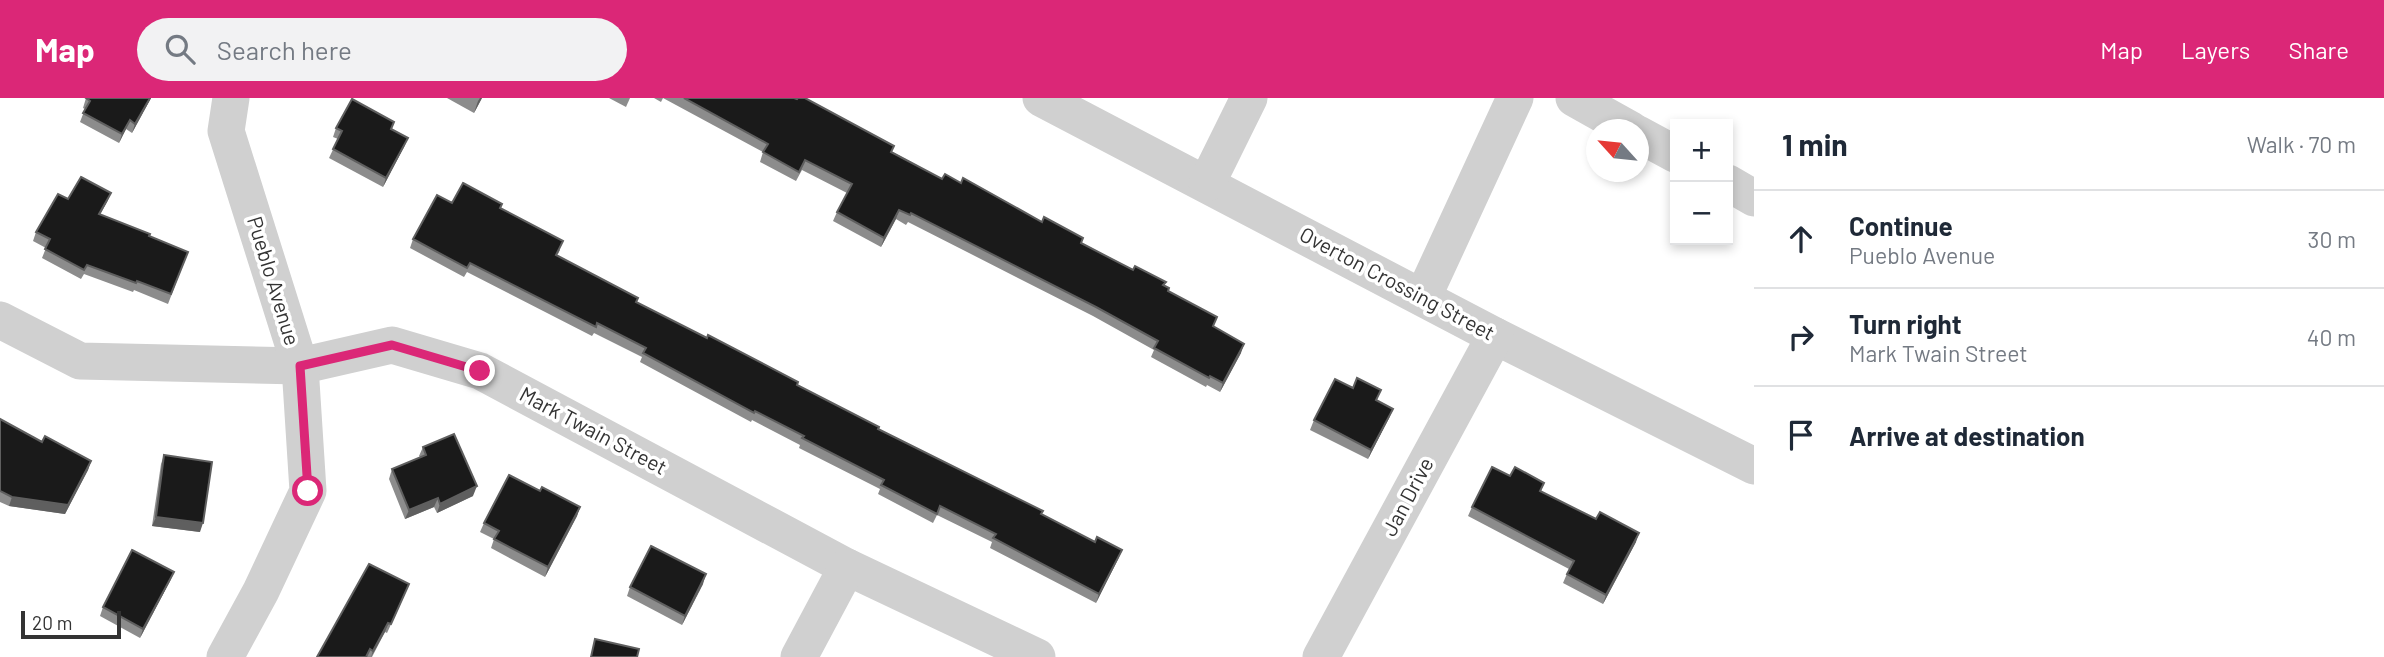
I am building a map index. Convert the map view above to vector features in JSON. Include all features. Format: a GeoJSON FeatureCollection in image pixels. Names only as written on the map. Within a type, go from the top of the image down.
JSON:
{"type":"FeatureCollection","features":[{"type":"Feature","properties":{"kind":"street","name":"Pueblo Avenue"},"geometry":{"type":"LineString","coordinates":[[225,657],[261,591],[308,491],[300,366],[226,131],[231,98]]}},
{"type":"Feature","properties":{"kind":"street","name":"Overton Crossing Street"},"geometry":{"type":"LineString","coordinates":[[1041,98],[1495,336],[1754,466]]}},
{"type":"Feature","properties":{"kind":"street"},"geometry":{"type":"LineString","coordinates":[[1207,183],[1248,98]]}},
{"type":"Feature","properties":{"kind":"street"},"geometry":{"type":"LineString","coordinates":[[1423,297],[1515,98]]}},
{"type":"Feature","properties":{"kind":"street"},"geometry":{"type":"LineString","coordinates":[[1574,98],[1611,119]]}},
{"type":"Feature","properties":{"kind":"street"},"geometry":{"type":"LineString","coordinates":[[1649,140],[1670,151]]}},
{"type":"Feature","properties":{"kind":"street"},"geometry":{"type":"LineString","coordinates":[[1733,186],[1754,198]]}},
{"type":"Feature","properties":{"kind":"street","name":"Mark Twain Street"},"geometry":{"type":"LineString","coordinates":[[0,320],[80,361],[300,366],[392,345],[480,371],[847,567],[1037,657]]}},
{"type":"Feature","properties":{"kind":"street","name":"Jan Drive"},"geometry":{"type":"LineString","coordinates":[[1321,657],[1495,336]]}},
{"type":"Feature","properties":{"kind":"street"},"geometry":{"type":"LineString","coordinates":[[799,657],[847,567]]}},
{"type":"Feature","properties":{"kind":"building"},"geometry":{"type":"Polygon","coordinates":[[[86,98],[150,98],[135,124],[130,120],[122,134],[83,113],[90,101],[86,98]]]}},
{"type":"Feature","properties":{"kind":"building"},"geometry":{"type":"Polygon","coordinates":[[[684,98],[805,98],[894,146],[891,152],[942,179],[945,174],[961,183],[963,178],[1042,222],[1044,217],[1083,238],[1081,243],[1133,270],[1135,266],[1166,282],[1163,285],[1169,288],[1168,291],[1217,317],[1213,326],[1244,344],[1223,383],[1154,348],[1158,341],[1096,307],[911,213],[910,215],[899,210],[884,238],[837,212],[852,184],[805,160],[799,172],[763,152],[768,144],[684,98]]]}},
{"type":"Feature","properties":{"kind":"building"},"geometry":{"type":"Polygon","coordinates":[[[352,99],[394,122],[391,129],[408,138],[386,178],[333,149],[342,131],[336,128],[352,99]]]}},
{"type":"Feature","properties":{"kind":"building"},"geometry":{"type":"Polygon","coordinates":[[[81,177],[111,193],[99,214],[188,252],[171,294],[87,265],[84,270],[45,249],[50,239],[36,232],[58,194],[68,199],[81,177]]]}},
{"type":"Feature","properties":{"kind":"building"},"geometry":{"type":"Polygon","coordinates":[[[463,183],[502,204],[500,208],[563,241],[556,255],[638,298],[636,302],[707,338],[708,335],[798,382],[797,385],[879,427],[878,429],[1043,511],[1041,514],[1095,542],[1097,537],[1122,550],[1099,594],[993,538],[996,534],[940,506],[937,514],[881,485],[884,480],[643,353],[646,348],[597,323],[596,327],[470,263],[467,268],[413,239],[437,195],[452,203],[463,183]]]}},
{"type":"Feature","properties":{"kind":"building"},"geometry":{"type":"Polygon","coordinates":[[[1357,378],[1381,390],[1376,400],[1393,409],[1371,450],[1314,420],[1335,379],[1353,388],[1357,378]]]}},
{"type":"Feature","properties":{"kind":"building"},"geometry":{"type":"Polygon","coordinates":[[[0,419],[42,442],[45,436],[91,461],[68,505],[12,497],[0,491],[0,419]]]}},
{"type":"Feature","properties":{"kind":"building"},"geometry":{"type":"Polygon","coordinates":[[[454,434],[477,486],[440,504],[438,498],[409,510],[392,469],[426,455],[423,447],[454,434]]]}},
{"type":"Feature","properties":{"kind":"building"},"geometry":{"type":"Polygon","coordinates":[[[164,455],[212,462],[203,523],[156,517],[164,455]]]}},
{"type":"Feature","properties":{"kind":"building"},"geometry":{"type":"Polygon","coordinates":[[[1492,467],[1510,476],[1515,467],[1544,483],[1540,491],[1596,519],[1600,512],[1639,533],[1606,595],[1567,574],[1574,561],[1472,507],[1492,467]]]}},
{"type":"Feature","properties":{"kind":"building"},"geometry":{"type":"Polygon","coordinates":[[[509,475],[540,491],[542,487],[580,507],[548,567],[494,539],[499,531],[484,523],[509,475]]]}},
{"type":"Feature","properties":{"kind":"building"},"geometry":{"type":"Polygon","coordinates":[[[651,546],[706,574],[685,616],[630,587],[651,546]]]}},
{"type":"Feature","properties":{"kind":"building"},"geometry":{"type":"Polygon","coordinates":[[[132,550],[174,572],[143,629],[103,607],[132,550]]]}},
{"type":"Feature","properties":{"kind":"building"},"geometry":{"type":"Polygon","coordinates":[[[369,564],[409,584],[391,624],[388,623],[373,651],[370,649],[366,657],[317,657],[369,564]]]}},
{"type":"Feature","properties":{"kind":"building"},"geometry":{"type":"Polygon","coordinates":[[[595,639],[639,649],[637,657],[591,657],[595,639]]]}},
{"type":"Feature","properties":{"kind":"route"},"geometry":{"type":"LineString","coordinates":[[308,491],[300,366],[392,345],[480,371]]}}]}
